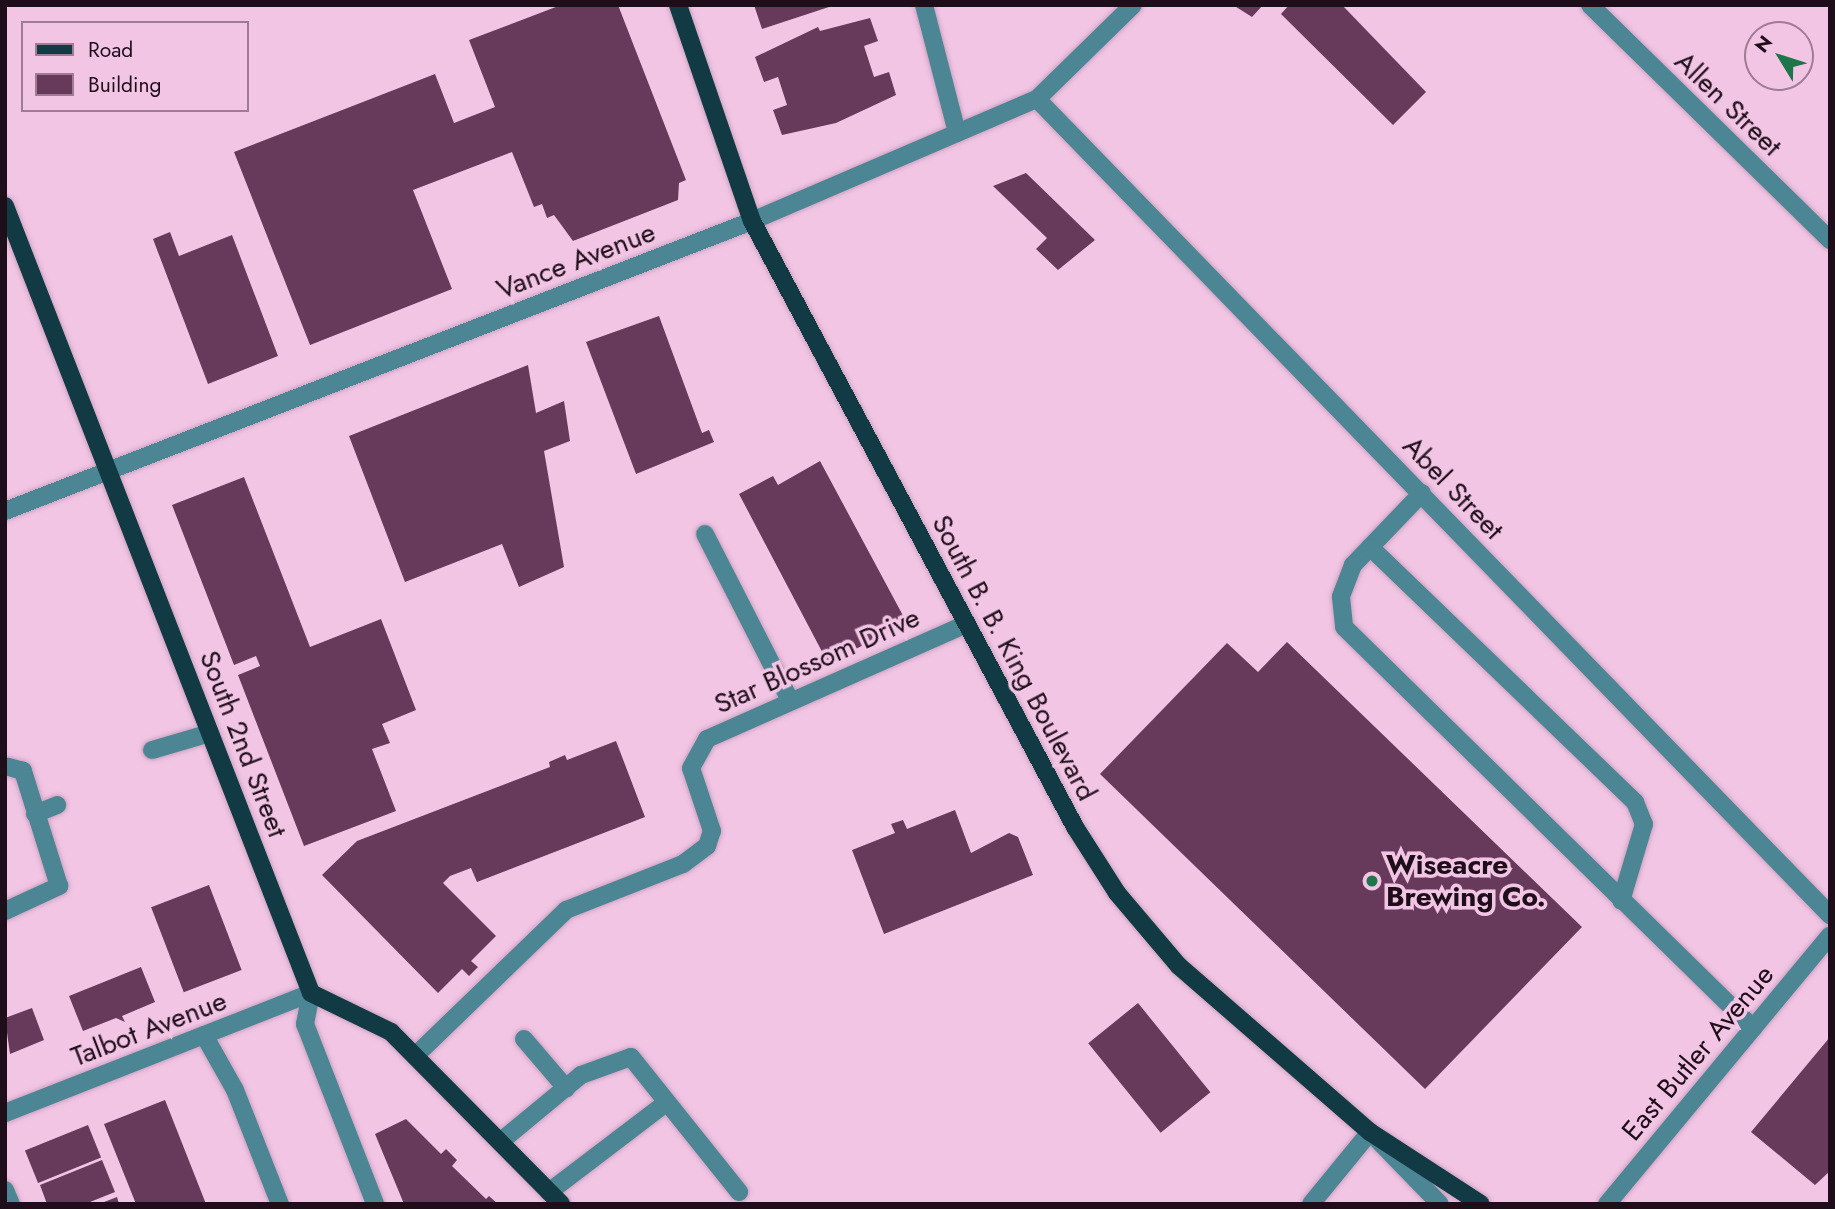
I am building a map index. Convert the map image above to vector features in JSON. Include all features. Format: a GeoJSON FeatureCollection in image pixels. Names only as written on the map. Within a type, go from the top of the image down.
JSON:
{"type":"FeatureCollection","features":[{"type":"Feature","properties":{"kind":"main road","name":"South B. B. King Boulevard"},"geometry":{"type":"LineString","coordinates":[[678,5],[752,221],[1074,827],[1142,927],[1370,1132],[1481,1204]]}},
{"type":"Feature","properties":{"kind":"main road","name":"South 2nd Street"},"geometry":{"type":"LineString","coordinates":[[5,206],[311,993]]}},
{"type":"Feature","properties":{"kind":"main road"},"geometry":{"type":"LineString","coordinates":[[311,993],[391,1032],[555,1198]]}},
{"type":"Feature","properties":{"kind":"street"},"geometry":{"type":"LineString","coordinates":[[924,5],[957,133]]}},
{"type":"Feature","properties":{"kind":"street","name":"Vance Avenue"},"geometry":{"type":"LineString","coordinates":[[5,512],[752,221],[1037,99],[1133,5]]}},
{"type":"Feature","properties":{"kind":"street","name":"Allen Street"},"geometry":{"type":"LineString","coordinates":[[1590,5],[1830,240]]}},
{"type":"Feature","properties":{"kind":"street","name":"Abel Street"},"geometry":{"type":"LineString","coordinates":[[1037,99],[1830,915]]}},
{"type":"Feature","properties":{"kind":"street"},"geometry":{"type":"LineString","coordinates":[[1422,493],[1353,565],[1341,597],[1344,627],[1753,1028]]}},
{"type":"Feature","properties":{"kind":"street"},"geometry":{"type":"LineString","coordinates":[[705,534],[790,700]]}},
{"type":"Feature","properties":{"kind":"street"},"geometry":{"type":"LineString","coordinates":[[1370,547],[1636,802],[1644,824],[1621,901]]}},
{"type":"Feature","properties":{"kind":"street","name":"Star Blossom Drive"},"geometry":{"type":"LineString","coordinates":[[415,1056],[566,911],[697,856],[712,831],[691,768],[696,750],[726,728],[967,624]]}},
{"type":"Feature","properties":{"kind":"street"},"geometry":{"type":"LineString","coordinates":[[152,750],[210,733]]}},
{"type":"Feature","properties":{"kind":"street"},"geometry":{"type":"LineString","coordinates":[[5,911],[59,886],[23,771],[9,767]]}},
{"type":"Feature","properties":{"kind":"street"},"geometry":{"type":"LineString","coordinates":[[35,814],[57,805]]}},
{"type":"Feature","properties":{"kind":"street","name":"East Butler Avenue"},"geometry":{"type":"LineString","coordinates":[[1607,1204],[1830,935]]}},
{"type":"Feature","properties":{"kind":"street"},"geometry":{"type":"LineString","coordinates":[[311,993],[305,1024],[375,1204]]}},
{"type":"Feature","properties":{"kind":"street","name":"Talbot Avenue"},"geometry":{"type":"LineString","coordinates":[[5,1113],[311,993]]}},
{"type":"Feature","properties":{"kind":"street"},"geometry":{"type":"LineString","coordinates":[[204,1035],[235,1090],[280,1204]]}},
{"type":"Feature","properties":{"kind":"street"},"geometry":{"type":"LineString","coordinates":[[524,1039],[566,1088]]}},
{"type":"Feature","properties":{"kind":"street"},"geometry":{"type":"LineString","coordinates":[[500,1142],[566,1088],[603,1065],[631,1057],[739,1192]]}},
{"type":"Feature","properties":{"kind":"street"},"geometry":{"type":"LineString","coordinates":[[555,1198],[667,1102]]}},
{"type":"Feature","properties":{"kind":"street"},"geometry":{"type":"LineString","coordinates":[[1311,1204],[1370,1132],[1440,1204]]}},
{"type":"Feature","properties":{"kind":"street"},"geometry":{"type":"LineString","coordinates":[[5,1190],[11,1204]]}},
{"type":"Feature","properties":{"kind":"building"},"geometry":{"type":"Polygon","coordinates":[[[561,5],[618,5],[686,180],[679,183],[678,200],[573,241],[554,215],[547,218],[542,204],[534,207],[512,152],[413,190],[452,289],[310,345],[234,152],[435,74],[454,123],[495,107],[469,40],[561,5]]]}},
{"type":"Feature","properties":{"kind":"building"},"geometry":{"type":"Polygon","coordinates":[[[754,5],[832,5],[832,6],[762,29],[754,5]]]}},
{"type":"Feature","properties":{"kind":"building"},"geometry":{"type":"Polygon","coordinates":[[[1233,5],[1263,5],[1252,17],[1233,5]]]}},
{"type":"Feature","properties":{"kind":"building"},"geometry":{"type":"Polygon","coordinates":[[[1289,5],[1342,5],[1426,92],[1393,125],[1281,14],[1289,5]]]}},
{"type":"Feature","properties":{"kind":"building"},"geometry":{"type":"Polygon","coordinates":[[[870,18],[878,41],[864,46],[874,77],[889,72],[896,95],[836,123],[782,135],[773,110],[787,105],[778,77],[764,82],[755,57],[818,27],[820,31],[870,18]]]}},
{"type":"Feature","properties":{"kind":"building"},"geometry":{"type":"Polygon","coordinates":[[[1026,173],[1095,240],[1058,270],[1036,249],[1047,238],[993,186],[1026,173]]]}},
{"type":"Feature","properties":{"kind":"building"},"geometry":{"type":"Polygon","coordinates":[[[170,232],[179,256],[232,235],[278,356],[208,384],[153,239],[170,232]]]}},
{"type":"Feature","properties":{"kind":"building"},"geometry":{"type":"Polygon","coordinates":[[[659,316],[702,433],[709,430],[714,442],[636,474],[586,342],[659,316]]]}},
{"type":"Feature","properties":{"kind":"building"},"geometry":{"type":"Polygon","coordinates":[[[528,365],[536,413],[564,401],[570,441],[544,451],[564,567],[519,587],[502,544],[405,582],[349,436],[528,365]]]}},
{"type":"Feature","properties":{"kind":"building"},"geometry":{"type":"Polygon","coordinates":[[[820,461],[907,623],[828,663],[739,494],[773,476],[778,485],[820,461]]]}},
{"type":"Feature","properties":{"kind":"building"},"geometry":{"type":"Polygon","coordinates":[[[244,477],[310,647],[381,619],[416,710],[382,724],[390,743],[372,749],[396,811],[304,846],[238,675],[260,666],[256,656],[234,665],[172,505],[244,477]]]}},
{"type":"Feature","properties":{"kind":"building","name":"Wiseacre Brewing Co."},"geometry":{"type":"Polygon","coordinates":[[[1287,642],[1582,927],[1425,1089],[1100,774],[1227,643],[1258,672],[1287,642]]]}},
{"type":"Feature","properties":{"kind":"building"},"geometry":{"type":"Polygon","coordinates":[[[616,741],[645,817],[477,882],[471,868],[450,876],[443,883],[496,936],[471,961],[478,967],[469,976],[462,969],[438,993],[322,875],[357,841],[550,767],[549,762],[565,755],[567,760],[616,741]]]}},
{"type":"Feature","properties":{"kind":"building"},"geometry":{"type":"Polygon","coordinates":[[[955,810],[971,853],[1009,833],[1018,837],[1033,875],[884,934],[852,850],[895,833],[891,824],[903,820],[907,829],[955,810]]]}},
{"type":"Feature","properties":{"kind":"building"},"geometry":{"type":"Polygon","coordinates":[[[209,885],[242,970],[184,992],[151,907],[209,885]]]}},
{"type":"Feature","properties":{"kind":"building"},"geometry":{"type":"Polygon","coordinates":[[[141,967],[155,1002],[122,1016],[125,1022],[116,1018],[83,1031],[69,996],[141,967]]]}},
{"type":"Feature","properties":{"kind":"building"},"geometry":{"type":"Polygon","coordinates":[[[1138,1003],[1210,1092],[1161,1133],[1088,1043],[1138,1003]]]}},
{"type":"Feature","properties":{"kind":"building"},"geometry":{"type":"Polygon","coordinates":[[[32,1008],[44,1040],[10,1054],[5,1018],[32,1008]]]}},
{"type":"Feature","properties":{"kind":"building"},"geometry":{"type":"Polygon","coordinates":[[[1830,1037],[1830,1171],[1815,1185],[1751,1132],[1830,1037]]]}},
{"type":"Feature","properties":{"kind":"building"},"geometry":{"type":"Polygon","coordinates":[[[165,1100],[206,1204],[136,1204],[104,1124],[165,1100]]]}},
{"type":"Feature","properties":{"kind":"building"},"geometry":{"type":"Polygon","coordinates":[[[406,1119],[441,1154],[446,1149],[457,1160],[452,1166],[486,1199],[489,1196],[498,1204],[404,1204],[375,1134],[406,1119]]]}},
{"type":"Feature","properties":{"kind":"building"},"geometry":{"type":"Polygon","coordinates":[[[88,1125],[101,1157],[38,1183],[25,1150],[88,1125]]]}},
{"type":"Feature","properties":{"kind":"building"},"geometry":{"type":"Polygon","coordinates":[[[102,1160],[115,1192],[85,1204],[47,1204],[40,1185],[102,1160]]]}},
{"type":"Feature","properties":{"kind":"building"},"geometry":{"type":"Polygon","coordinates":[[[117,1197],[119,1204],[99,1204],[117,1197]]]}},
{"type":"Feature","properties":{"kind":"place","name":"Wiseacre Brewing Co."},"geometry":{"type":"Point","coordinates":[1372,881]}}]}
